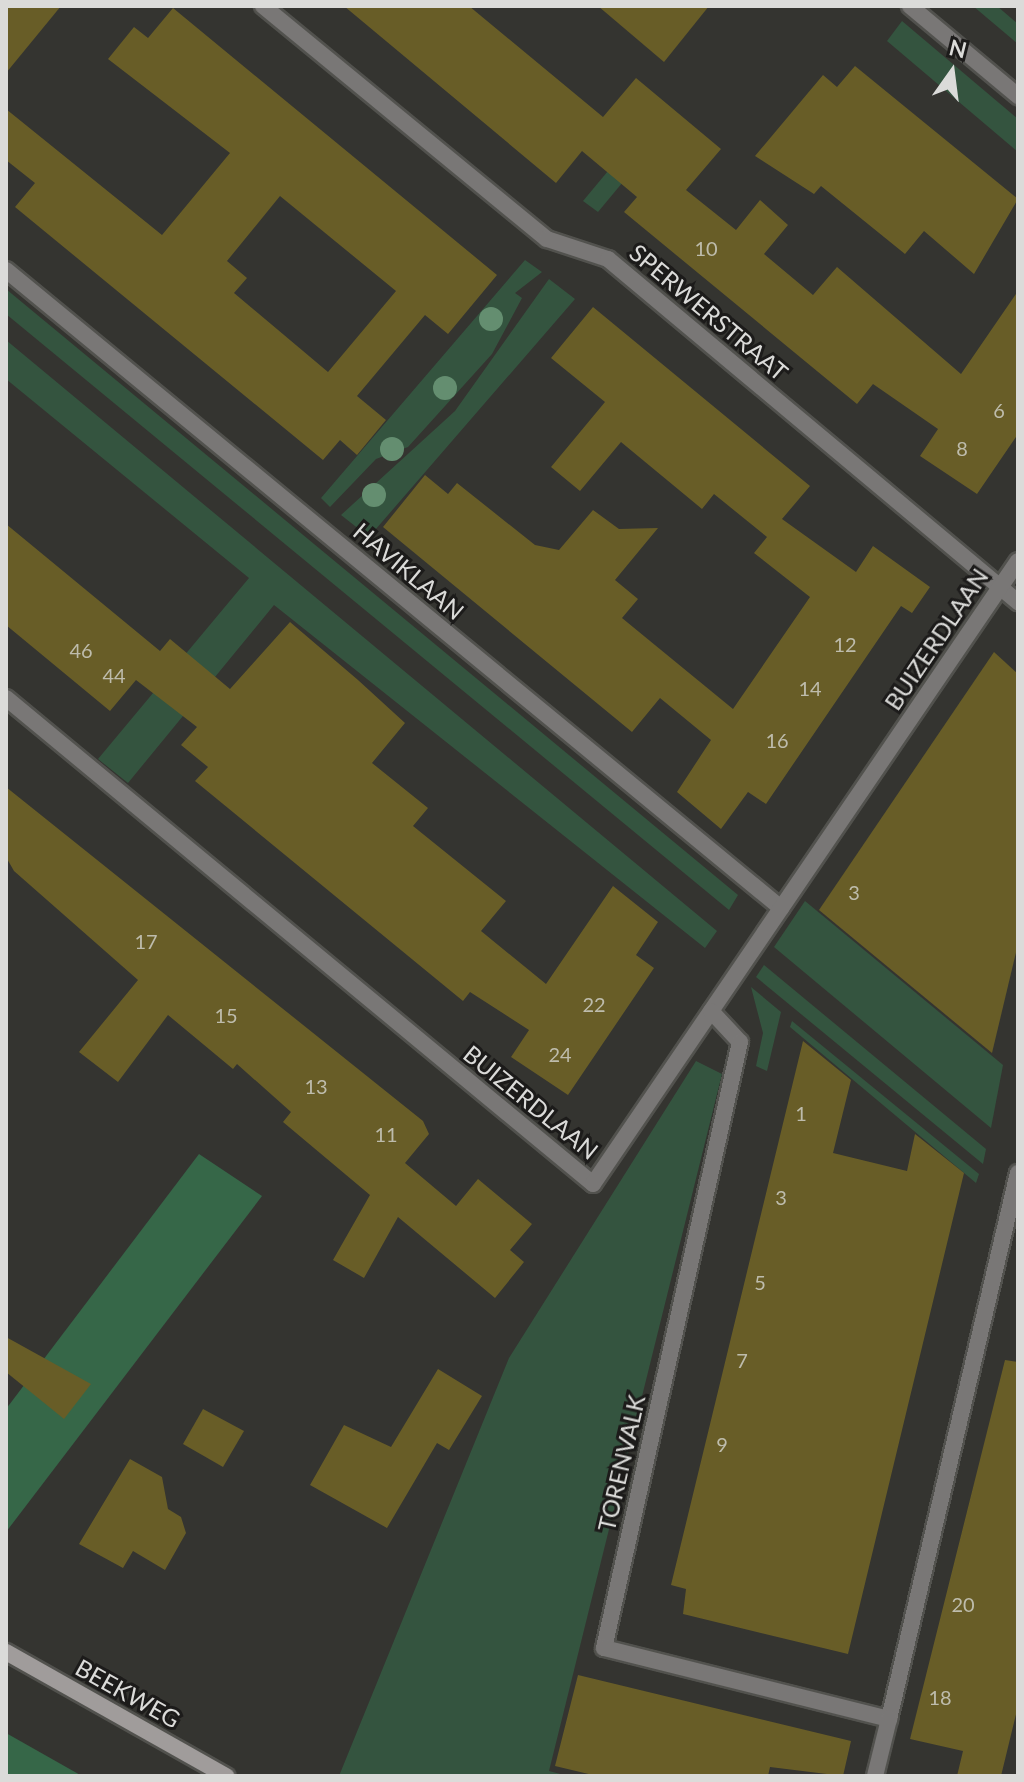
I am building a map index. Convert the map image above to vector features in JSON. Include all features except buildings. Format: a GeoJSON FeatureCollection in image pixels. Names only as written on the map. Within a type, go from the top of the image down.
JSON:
{"type":"FeatureCollection","features":[{"type":"Feature","properties":{"kind":"main road","name":"BEEKWEG"},"geometry":{"type":"LineString","coordinates":[[6,1652],[226,1776]]}},
{"type":"Feature","properties":{"kind":"street","name":"SPERWERSTRAAT"},"geometry":{"type":"LineString","coordinates":[[263,6],[547,239],[608,259],[1001,586]]}},
{"type":"Feature","properties":{"kind":"street"},"geometry":{"type":"LineString","coordinates":[[910,6],[1018,96]]}},
{"type":"Feature","properties":{"kind":"street","name":"HAVIKLAAN"},"geometry":{"type":"LineString","coordinates":[[6,270],[781,908]]}},
{"type":"Feature","properties":{"kind":"street","name":"BUIZERDLAAN"},"geometry":{"type":"LineString","coordinates":[[6,698],[593,1184],[1018,561]]}},
{"type":"Feature","properties":{"kind":"street"},"geometry":{"type":"LineString","coordinates":[[1001,586],[1018,602]]}},
{"type":"Feature","properties":{"kind":"street","name":"TORENVALK"},"geometry":{"type":"LineString","coordinates":[[711,1011],[740,1042],[604,1648],[889,1719]]}},
{"type":"Feature","properties":{"kind":"street"},"geometry":{"type":"LineString","coordinates":[[875,1776],[1018,1173]]}},
{"type":"Feature","properties":{"kind":"green space"},"geometry":{"type":"Polygon","coordinates":[[[973,6],[997,6],[1018,24],[1018,44],[973,6]]]}},
{"type":"Feature","properties":{"kind":"green space"},"geometry":{"type":"Polygon","coordinates":[[[902,21],[1018,119],[1018,152],[887,41],[902,21]]]}},
{"type":"Feature","properties":{"kind":"green space"},"geometry":{"type":"Polygon","coordinates":[[[663,105],[677,117],[598,212],[583,201],[663,105]]]}},
{"type":"Feature","properties":{"kind":"green space"},"geometry":{"type":"Polygon","coordinates":[[[525,260],[542,272],[515,293],[522,298],[492,354],[408,447],[376,459],[330,507],[321,498],[525,260]]]}},
{"type":"Feature","properties":{"kind":"green space"},"geometry":{"type":"Polygon","coordinates":[[[549,279],[575,299],[369,537],[341,515],[455,411],[549,279]]]}},
{"type":"Feature","properties":{"kind":"green space"},"geometry":{"type":"Polygon","coordinates":[[[6,289],[738,895],[729,910],[6,314],[6,289]]]}},
{"type":"Feature","properties":{"kind":"green space"},"geometry":{"type":"Polygon","coordinates":[[[6,340],[717,931],[705,948],[274,605],[128,783],[98,759],[249,578],[6,379],[6,340]]]}},
{"type":"Feature","properties":{"kind":"green space"},"geometry":{"type":"Polygon","coordinates":[[[805,901],[1003,1065],[991,1128],[774,947],[805,901]]]}},
{"type":"Feature","properties":{"kind":"green space"},"geometry":{"type":"Polygon","coordinates":[[[764,965],[986,1149],[983,1164],[756,977],[764,965]]]}},
{"type":"Feature","properties":{"kind":"green space"},"geometry":{"type":"Polygon","coordinates":[[[751,987],[781,1012],[767,1071],[756,1066],[763,1033],[751,987]]]}},
{"type":"Feature","properties":{"kind":"green space"},"geometry":{"type":"Polygon","coordinates":[[[792,1021],[979,1174],[976,1183],[790,1027],[792,1021]]]}},
{"type":"Feature","properties":{"kind":"green space"},"geometry":{"type":"Polygon","coordinates":[[[696,1061],[722,1074],[549,1771],[568,1776],[339,1776],[509,1358],[696,1061]]]}},
{"type":"Feature","properties":{"kind":"green space"},"geometry":{"type":"Polygon","coordinates":[[[199,1154],[262,1196],[6,1532],[6,1409],[199,1154]]]}},
{"type":"Feature","properties":{"kind":"green space"},"geometry":{"type":"Polygon","coordinates":[[[6,1733],[82,1776],[6,1776],[6,1733]]]}}]}
